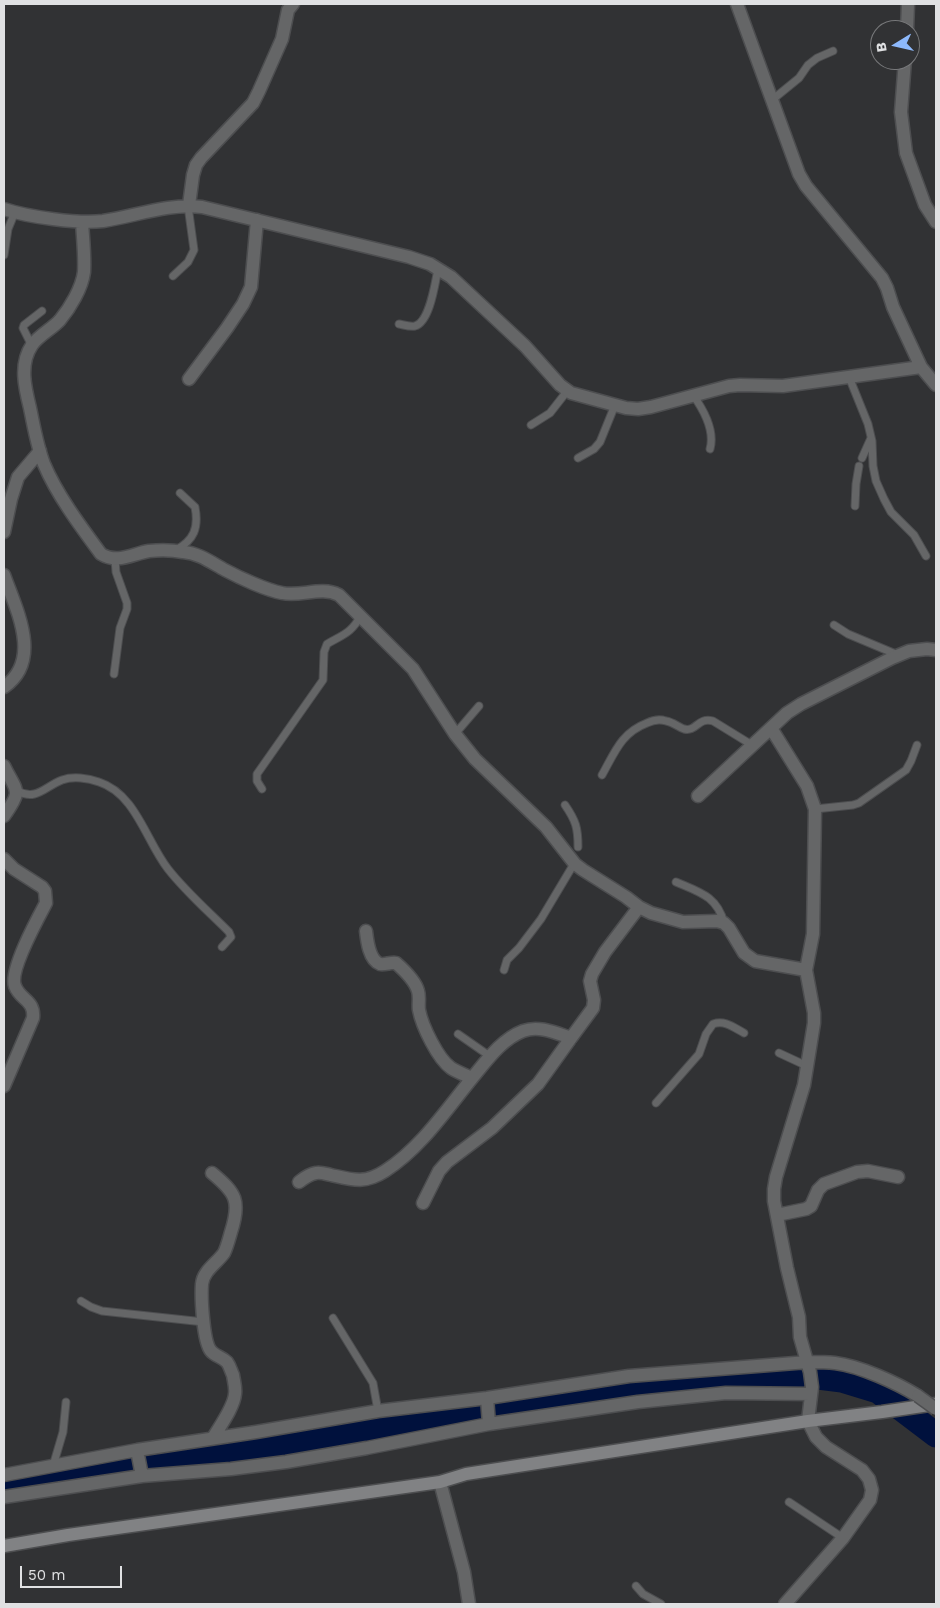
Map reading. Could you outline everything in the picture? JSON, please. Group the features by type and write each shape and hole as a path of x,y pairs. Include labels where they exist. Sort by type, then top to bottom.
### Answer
{"street":[{"path":"188,206 196,165 253,102 282,39 288,10 293,4"},
{"path":"737,4 799,174 806,186 882,278 893,307 936,385"},
{"path":"907,20 908,4"},
{"path":"903,70 901,112 906,153 925,205 936,222"},
{"path":"10,210 82,222 103,221 179,206 202,207 409,257 430,264 451,278 518,340 560,385 581,397 626,408 638,409 740,384 783,386 849,377 928,370"},
{"path":"189,379 238,312 251,288 257,220"},
{"path":"82,222 84,262 81,284 59,321 32,346 26,359 24,382 45,466 74,517 101,554 106,558 115,559 147,552 184,552 200,556 231,573 281,593 332,591 339,594 413,668 455,734 475,759 546,827 583,870 651,913 683,922 716,921 724,923 744,952 755,961 806,970"},
{"path":"4,495 40,451"},
{"path":"4,532 10,499 18,477"},
{"path":"4,575 24,639 21,669 12,681 4,687"},
{"path":"698,796 787,713 801,704 898,655 909,651 936,650"},
{"path":"771,728 807,786 815,809 813,934 806,970 806,979 814,1013 804,1085 774,1189 787,1268 799,1317 800,1337 809,1367 811,1390 808,1421 816,1437 826,1447 862,1470 871,1484 872,1490 870,1500 843,1538 785,1604"},
{"path":"4,766 17,791 12,804 4,816"},
{"path":"4,859 14,869 46,891 46,903 24,946 13,978 16,990 29,1002 33,1018 4,1086"},
{"path":"423,1203 439,1171 447,1162 492,1128 538,1084 593,1008 594,1000 590,981 592,974 605,952 639,907"},
{"path":"366,931 368,949 378,963 396,963 416,985 421,1017 441,1058 451,1068 472,1078"},
{"path":"299,1182 316,1173 361,1181 371,1179 385,1171 418,1144 472,1078 504,1043 523,1031 536,1029 552,1031 571,1038"},
{"path":"778,1215 806,1209 811,1206 818,1190 824,1184 857,1172 868,1171 898,1177"},
{"path":"212,1173 228,1186 237,1208 235,1222 223,1254 214,1263 203,1280 204,1330 208,1347 211,1352 228,1363 236,1387 235,1397 231,1406 213,1438"},
{"path":"4,1475 378,1411 487,1400 629,1376 809,1367 836,1363 853,1367 901,1386 936,1409"},
{"path":"4,1497 142,1474 231,1469 286,1462 368,1448 489,1422 638,1402 726,1393 811,1390"},
{"path":"487,1400 489,1422"},
{"path":"4,1546 440,1482 466,1474 808,1421 936,1404"},
{"path":"138,1452 142,1474"},
{"path":"440,1482 464,1572 469,1604"}],"lane":[{"path":"772,100 799,78 812,61 833,51"},
{"path":"173,276 188,262 194,250 188,206"},
{"path":"4,255 10,210"},
{"path":"399,324 413,326 422,322 428,310 438,270"},
{"path":"32,346 23,328 24,325 42,311"},
{"path":"849,377 863,409 871,437 875,474 884,499 891,512 914,535 926,556"},
{"path":"530,425 550,413 568,390"},
{"path":"693,396 703,409 705,415 711,437 710,449"},
{"path":"578,458 594,449 600,442 615,405"},
{"path":"862,458 871,437"},
{"path":"855,506 859,466"},
{"path":"173,551 188,542 193,535 196,522 195,507 180,492"},
{"path":"114,674 120,628 128,609 116,572 115,559"},
{"path":"262,789 257,781 257,774 323,680 324,652 327,644 347,634 357,624 361,615"},
{"path":"834,625 848,634 898,655"},
{"path":"455,734 479,706"},
{"path":"602,775 625,735 635,728 650,722 666,720 685,729 691,728 701,720 713,721 752,745"},
{"path":"815,809 859,803 906,770 917,745"},
{"path":"17,791 31,795 62,780 78,777 99,781 113,788 123,796 132,808 162,860 182,886 229,932 231,937 222,947"},
{"path":"565,805 576,824 578,848"},
{"path":"504,970 507,960 519,948 541,919 576,860"},
{"path":"676,882 711,899 718,905 724,923"},
{"path":"656,1103 699,1054 706,1034 713,1024 726,1023 744,1033"},
{"path":"458,1034 490,1057"},
{"path":"779,1052 807,1066"},
{"path":"81,1300 91,1307 102,1310 204,1322"},
{"path":"332,1318 373,1382 378,1411"},
{"path":"53,1466 63,1432 66,1402"},
{"path":"788,1502 843,1538"},
{"path":"636,1586 643,1594 661,1604"}],"waterway":[{"path":"4,1489 301,1444 448,1417 637,1386 810,1376 842,1380 878,1391 936,1435"}]}
